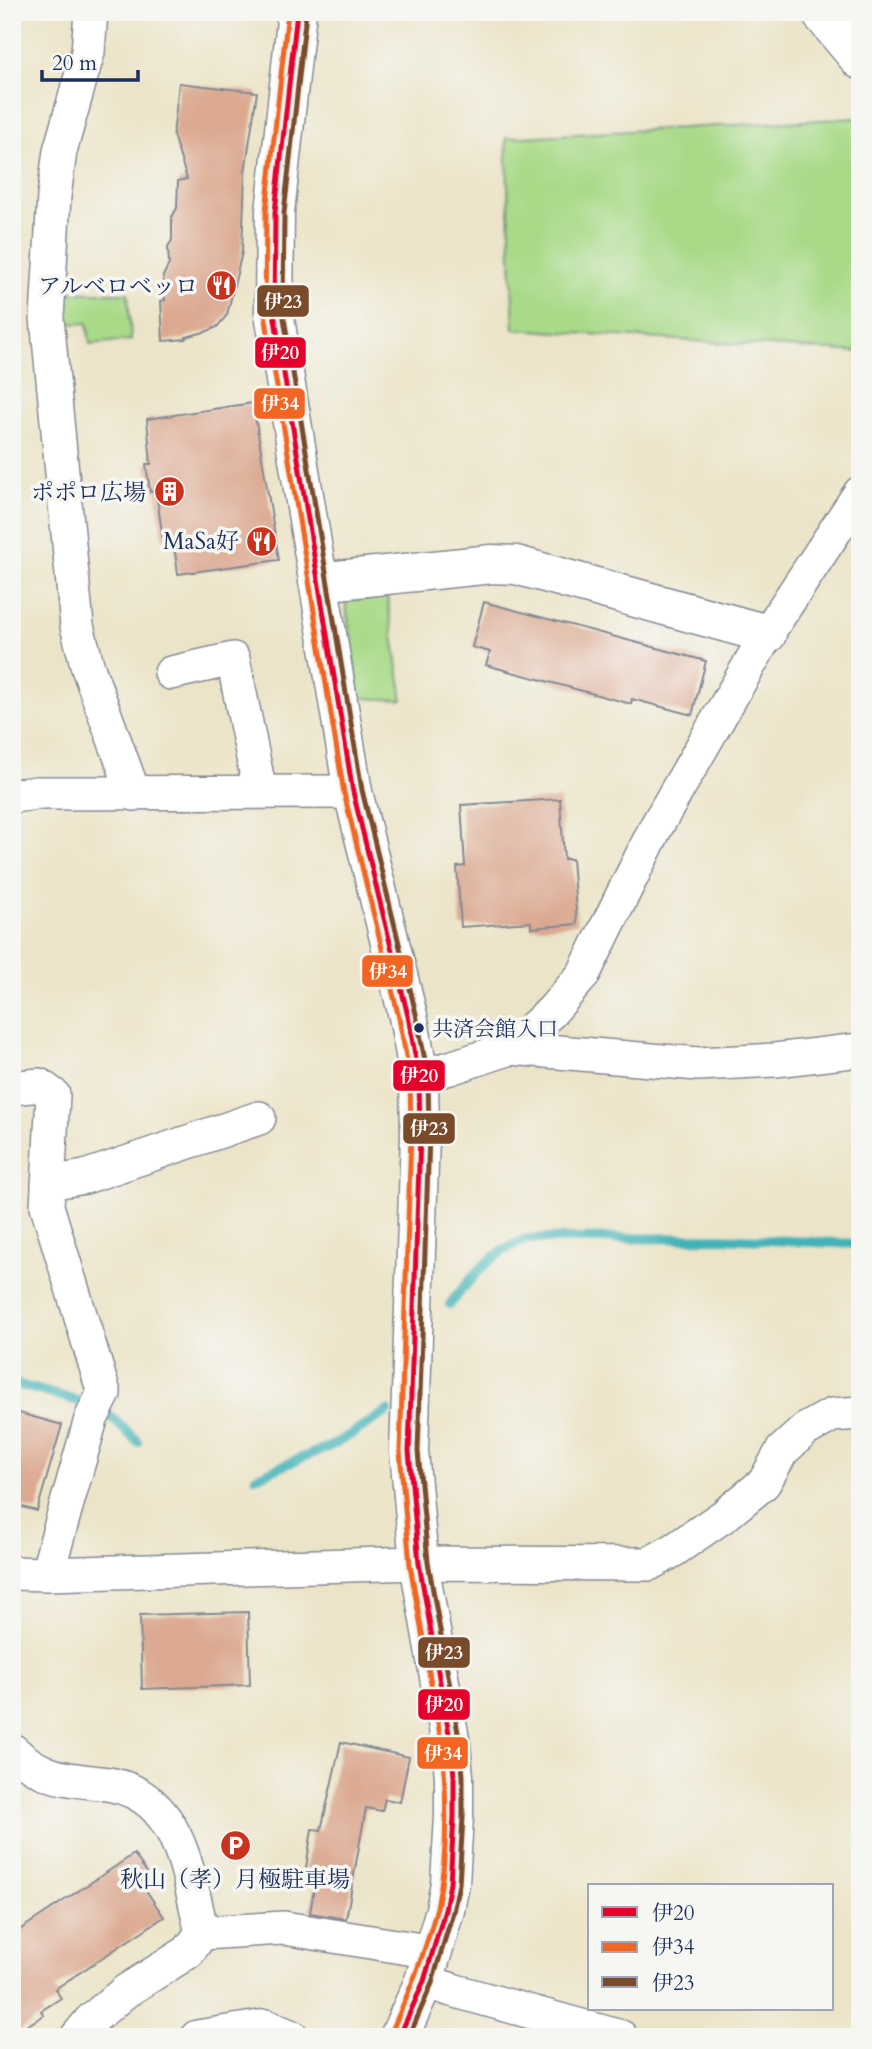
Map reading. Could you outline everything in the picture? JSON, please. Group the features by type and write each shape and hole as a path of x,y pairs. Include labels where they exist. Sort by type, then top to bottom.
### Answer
{"street":[{"path":"91,12 88,52 60,150 54,196 47,318 77,626 88,668 134,794"},
{"path":"297,12 275,212 274,313 353,792 408,1016 419,1076 420,1136 409,1451 419,1563 451,1745 454,1817 450,1883 445,1910 428,1967 399,2037"},
{"path":"820,12 860,60"},
{"path":"511,1048 551,1012 583,975 656,827 767,634 860,493"},
{"path":"318,582 492,564 516,565 767,634"},
{"path":"171,673 233,659 260,792"},
{"path":"12,796 37,793 353,792"},
{"path":"419,1076 511,1048 698,1064 775,1060 860,1050"},
{"path":"12,1088 39,1085 53,1096 47,1206 104,1393 91,1419 47,1574"},
{"path":"48,1183 85,1177 204,1124 259,1118"},
{"path":"12,1573 419,1563 649,1564 724,1515 764,1483 782,1451 804,1430 831,1415 860,1413"},
{"path":"12,1750 36,1770 64,1780 111,1784 149,1801 168,1822 182,1848 202,1933 188,1952 126,1991 91,2020 77,2037"},
{"path":"202,1933 284,1928 428,1967 452,1990 621,2037"},
{"path":"208,2028 266,2025 292,2037"}],"green space":[{"path":"856,118 860,122 860,352 514,329 506,138"},
{"path":"58,293 128,293 131,340 90,344 87,323 69,324 64,321"},
{"path":"387,597 403,700 360,698 345,601"}],"building":[{"path":"179,83 257,92 245,172 242,252 227,315 217,327 208,331 186,339 163,341 163,276 169,264 168,247 172,240 172,217 177,208 178,181 187,179 173,135"},
{"path":"253,403 279,560 178,574 173,538 163,540 156,491 150,492 146,464 151,464 147,419"},
{"path":"484,602 706,661 692,715 632,699 631,704 486,665 490,652 472,647"},
{"path":"560,799 564,859 572,859 577,924 531,928 531,922 461,927 457,867 465,866 461,805"},
{"path":"12,1411 62,1425 37,1511 12,1504"},
{"path":"248,1612 250,1685 142,1689 140,1615"},
{"path":"341,1742 409,1757 400,1802 385,1799 382,1811 366,1808 346,1919 310,1913 316,1876 305,1874 312,1829 321,1830"},
{"path":"134,1854 150,1877 141,1883 164,1917 55,1989 61,1998 41,2011 44,2015 12,2035 12,1935"}],"waterway":[{"path":"450,1304 475,1274 493,1258 527,1239 720,1238 860,1244"},
{"path":"12,1383 78,1401"},
{"path":"256,1477 335,1444 388,1411"},
{"path":"111,1417 138,1442"}],"transit line":[{"name":"伊34","path":"288,12 266,211 265,314 344,793 399,1018 410,1077 411,1136 400,1452 410,1565 442,1746 446,1827 437,1907 417,1971 391,2033"},
{"name":"伊20","path":"297,12 275,212 274,313 353,792 408,1016 419,1076 420,1136 409,1451 419,1563 451,1745 454,1817 450,1883 445,1910 424,1981 399,2037"},
{"name":"伊23","path":"306,13 284,213 283,312 362,790 416,1014 428,1076 429,1136 418,1451 428,1562 460,1744 463,1817 459,1884 453,1912 432,1983 409,2037"}],"place":[{"name":"アルベロベッロ","path":"221,286"},
{"name":"ポポロ広場","path":"169,492"},
{"name":"MaSa好","path":"262,541"},
{"name":"共済会館入口","path":"419,1028"},
{"name":"秋山（孝）月極駐車場","path":"235,1845"}]}
